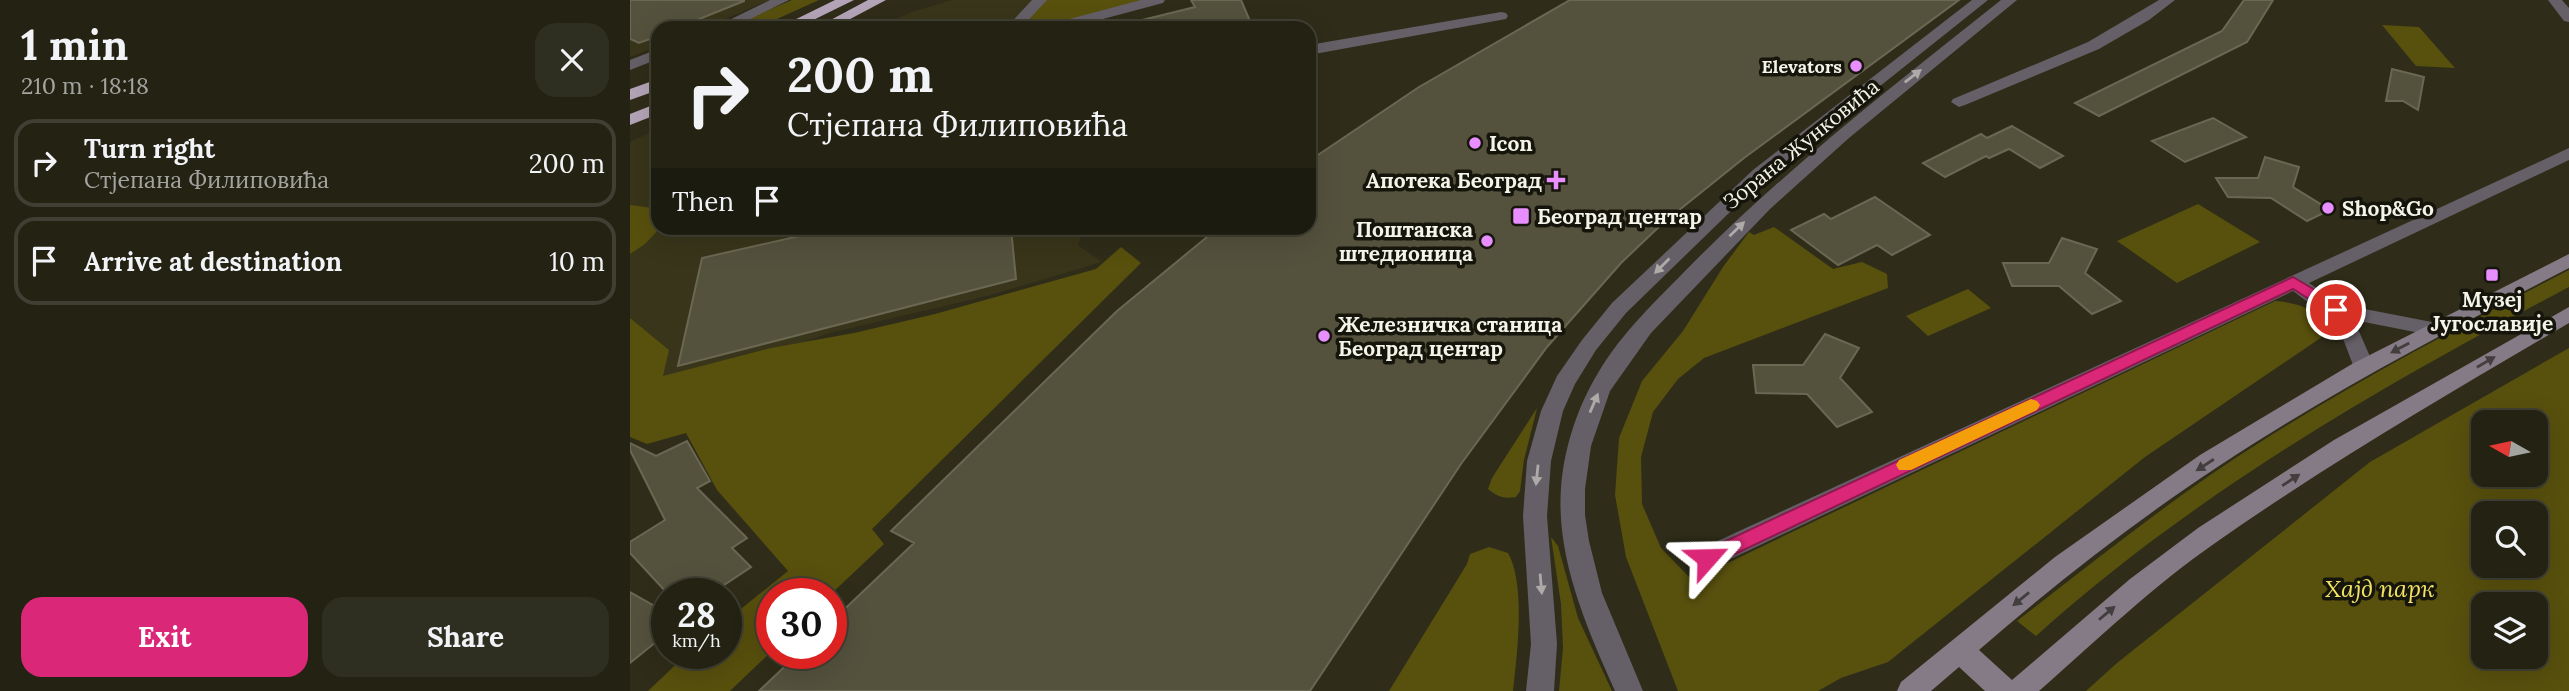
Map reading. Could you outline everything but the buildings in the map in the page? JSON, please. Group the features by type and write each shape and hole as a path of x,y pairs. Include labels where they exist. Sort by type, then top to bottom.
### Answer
{"highway":[{"path":"800,21 847,0"},
{"path":"835,21 879,0"},
{"path":"630,95 651,87"},
{"path":"630,112 651,103"},
{"path":"630,120 651,110"}],"main road":[{"path":"1911,691 2089,545 2161,493 2293,408 2435,329 2569,260"},
{"path":"2019,691 2139,587 2207,535 2342,446 2569,314"},
{"path":"1959,649 2004,691"}],"street":[{"path":"736,21 782,0"},
{"path":"1020,21 1040,0"},
{"path":"1078,21 1158,0"},
{"name":"Зорана Жунковића","path":"1540,691 1544,645 1535,516 1539,461 1552,411 1577,363 1619,308 1759,174 1981,0"},
{"name":"Зорана Жунковића","path":"1629,691 1596,611 1580,555 1573,510 1577,462 1592,406 1616,361 1663,307 1765,202 1849,128 2010,0"},
{"path":"1959,102 2024,78 2095,46 2130,28 2168,0"},
{"path":"2555,0 2569,18"},
{"path":"1316,49 1501,16"},
{"path":"630,65 651,57"},
{"path":"1707,558 2293,282 2419,226 2569,153"},
{"path":"2293,282 2336,310 2435,329"},
{"path":"2336,310 2355,338 2364,368"}],"shaded area":[{"path":"630,0 769,0 720,21 651,21 651,49 630,57"},
{"path":"952,0 1040,0 1020,21 892,21"},
{"path":"651,132 651,235 1082,235 1078,245 1102,262 987,296 829,333 666,392 630,418 630,142"}],"green space":[{"path":"792,0 819,0 772,21 742,21"},
{"path":"1045,0 1162,0 1080,21 1026,21"},
{"path":"2382,25 2419,27 2455,68 2416,66"},
{"path":"2198,204 2260,242 2177,283 2117,241"},
{"path":"630,205 651,208 651,235 653,235 630,254"},
{"path":"1774,227 1833,269 1862,262 1887,274 1888,288 1704,358 1678,379 1653,412 1641,457 1642,504 1661,548 1692,580 2275,301 2309,309 2322,320 2325,335 2145,457 1888,662 1841,678 1818,691 1678,691 1626,557 1615,495 1619,438 1642,381 1683,331 1723,267 1749,232 1754,235"},
{"path":"1121,247 1141,263 872,529 884,544 847,579 779,578 788,571 717,490 686,433 647,444 630,437 630,318 669,350 663,376 771,348 854,333 935,314 1096,269"},
{"path":"2569,270 2569,287 2359,403 2225,489 2097,584 2036,636 2017,621 2168,505 2262,441 2375,373"},
{"path":"1968,289 1991,308 1928,336 1906,316"},
{"name":"Хајд парк","path":"2569,348 2569,691 2086,691 2117,663 2370,462"},
{"path":"1537,408 1524,460 1520,491 1516,497 1498,496 1488,489 1492,478"},
{"path":"1551,537 1558,546 1578,618 1612,691 1559,691 1563,648 1561,604"},
{"path":"1489,547 1508,553 1517,583 1519,620 1513,691 1389,691 1467,564 1470,554"},
{"path":"756,597 756,666 730,691 648,691 671,669 742,669 742,608"}],"slow traffic":[{"path":"1905,465 2031,405"}],"place":[{"name":"Elevators","path":"1856,66"},
{"name":"Icon","path":"1475,143"},
{"name":"Апотека Београд","path":"1556,180"},
{"name":"Shop&Go","path":"2328,208"},
{"name":"Београд центар","path":"1521,216"},
{"name":"Поштанска штедионица","path":"1487,241"},
{"name":"Музеј Југославије","path":"2492,275"},
{"name":"Железничка станица Београд центар","path":"1324,336"}],"route":[{"path":"1707,558 2293,282 2336,310"}]}
